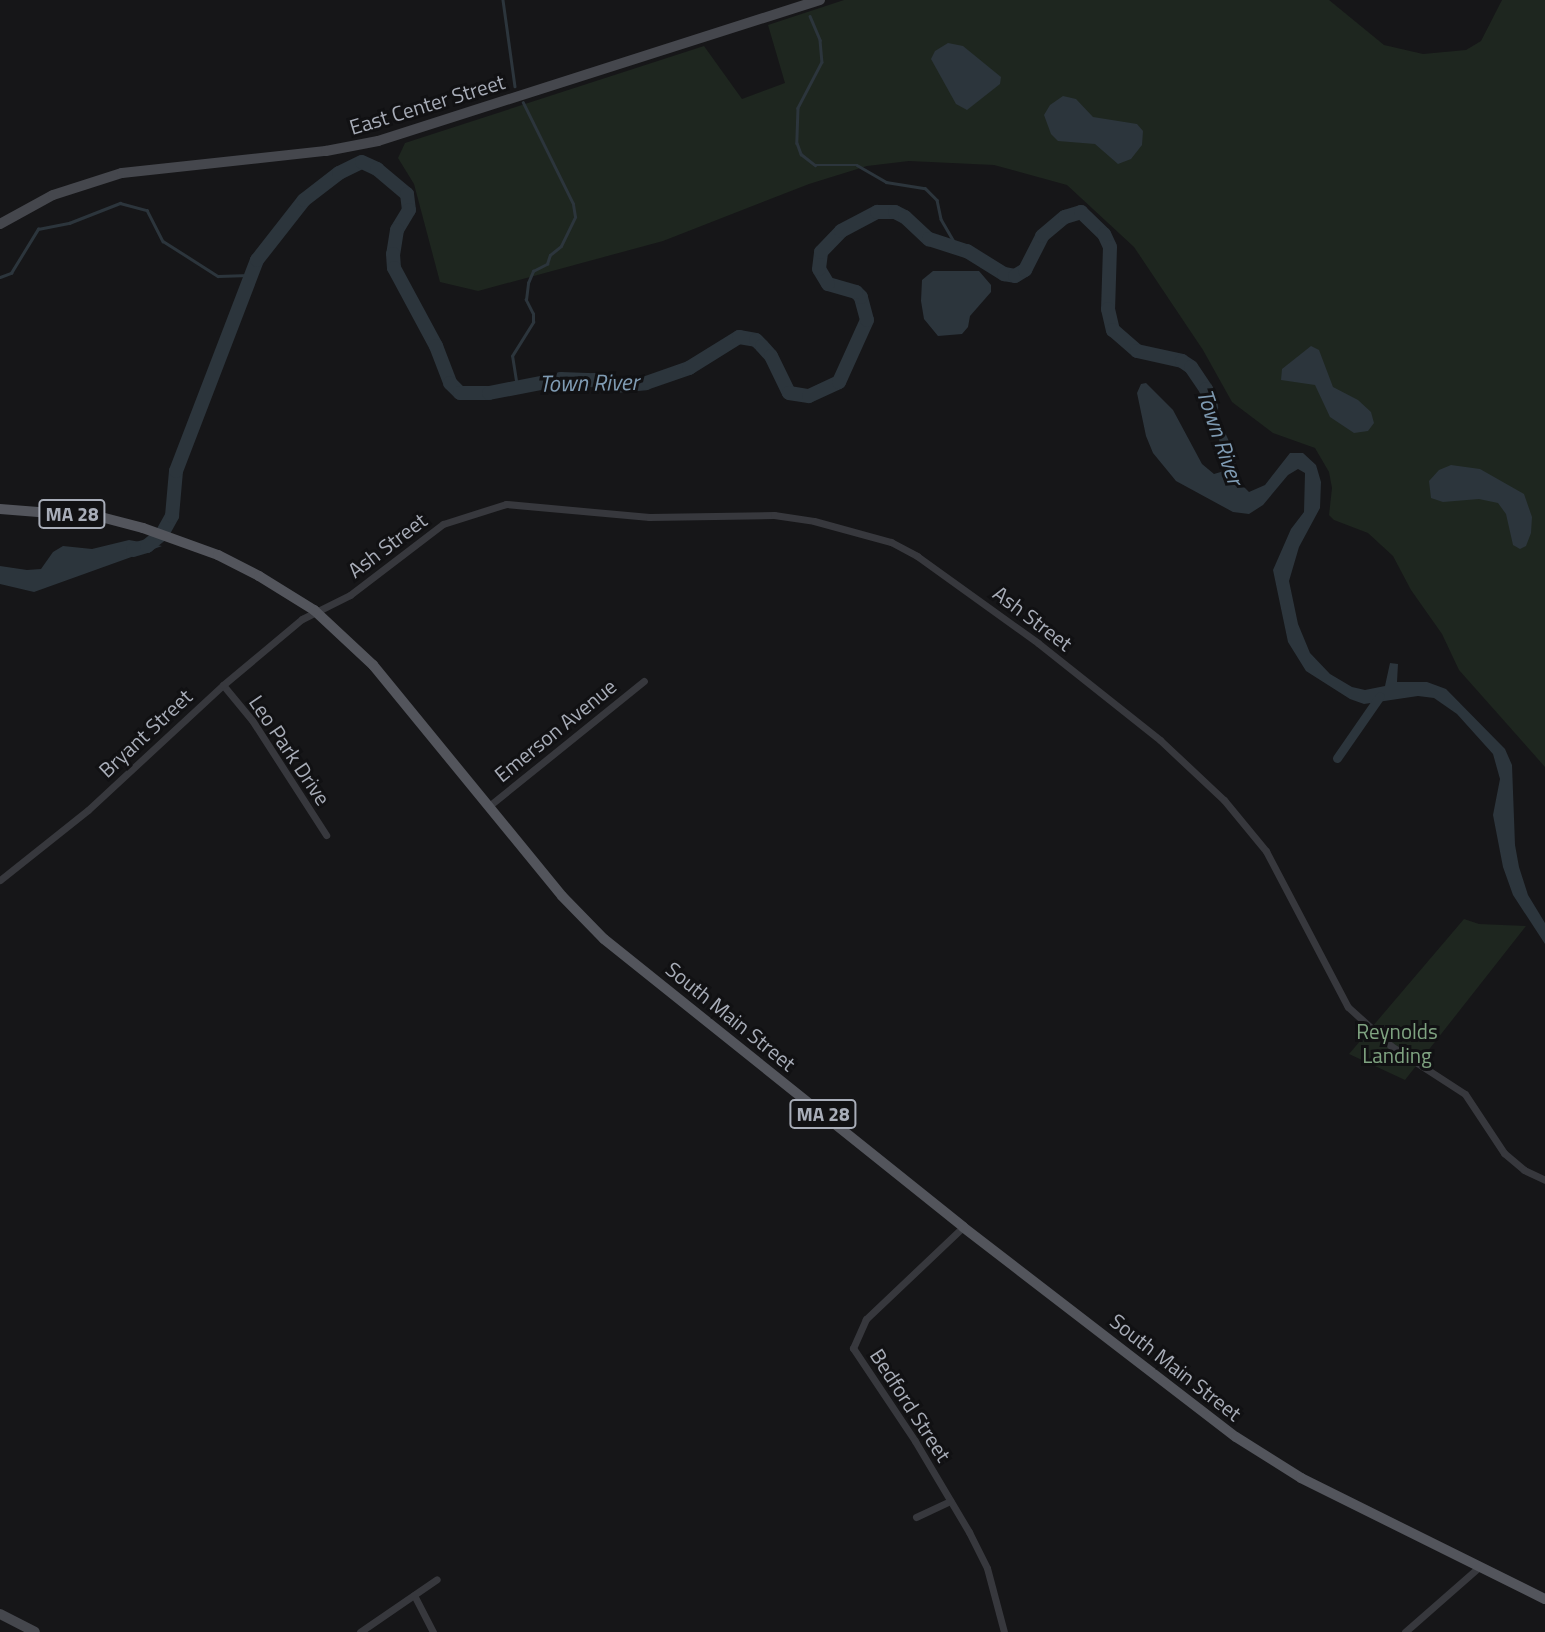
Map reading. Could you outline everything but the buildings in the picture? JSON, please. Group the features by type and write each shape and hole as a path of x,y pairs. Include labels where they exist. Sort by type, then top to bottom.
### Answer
{"main road":[{"name":"East Center Street","path":"0,224 54,195 122,173 335,150 378,141 820,0"},
{"name":"South Main Street","path":"0,509 101,517 143,528 177,539 259,576 314,610 373,665 562,896 604,939 963,1227 1236,1437 1301,1478 1545,1599"},
{"path":"0,1614 35,1632"}],"street":[{"name":"Ash Street","path":"314,610 350,595 443,524 506,504 649,517 774,515 814,521 891,542 947,575 1038,643 1160,740 1224,800 1266,851 1348,1007 1391,1046 1465,1094 1504,1153 1524,1170 1545,1180"},
{"name":"Bryant Street","path":"0,880 88,810 222,685 314,610"},
{"name":"Emerson Avenue","path":"488,806 644,681"},
{"name":"Leo Park Drive","path":"222,685 252,720 326,835"},
{"name":"Bedford Street","path":"963,1227 866,1319 853,1348 915,1441 987,1568 1004,1632"},
{"path":"916,1517 951,1501"},
{"path":"1405,1632 1479,1567"},
{"path":"360,1632 437,1579"},
{"path":"414,1595 433,1632"}],"green space":[{"path":"844,0 1329,0 1384,45 1423,54 1466,50 1481,41 1502,0 1545,0 1545,767 1459,670 1442,634 1411,590 1393,556 1368,533 1334,520 1329,515 1332,488 1329,472 1315,448 1273,433 1232,402 1203,350 1134,247 1067,185 994,165 909,161 867,166 809,184 663,241 478,291 440,282 414,184 398,158 405,143 704,46 742,99 785,83 768,25"},
{"name":"Reynolds Landing","path":"1464,919 1479,924 1526,926 1405,1080 1349,1054"}],"water":[{"path":"948,43 963,46 1001,77 1000,84 967,110 956,104 931,59 935,51"},
{"path":"1063,96 1076,99 1093,117 1137,124 1143,131 1142,145 1131,159 1118,164 1095,144 1058,141 1051,134 1044,115 1050,105"},
{"path":"933,271 979,271 991,285 991,292 970,316 968,327 962,334 938,336 924,319 922,280"},
{"path":"1311,346 1319,350 1333,387 1358,400 1371,412 1374,423 1368,431 1354,433 1330,417 1315,385 1281,380 1282,369"},
{"path":"1146,383 1173,410 1202,464 1214,474 1224,471 1225,463 1206,389 1231,446 1240,483 1249,492 1265,485 1290,453 1303,453 1316,465 1321,482 1320,508 1299,547 1289,581 1298,624 1310,653 1330,674 1352,687 1365,690 1385,686 1390,663 1398,664 1397,682 1427,682 1446,689 1505,749 1512,765 1515,845 1519,867 1528,895 1545,923 1545,944 1513,895 1503,867 1493,815 1500,779 1493,754 1457,714 1434,698 1418,696 1364,704 1350,699 1306,671 1288,642 1273,570 1291,529 1304,512 1305,473 1298,469 1288,475 1263,505 1249,514 1233,512 1176,481 1153,453 1146,436 1137,393 1141,384"},
{"path":"1451,465 1480,469 1524,494 1532,517 1531,533 1526,546 1520,549 1513,545 1506,514 1498,503 1479,499 1443,502 1431,498 1429,481 1439,470"},
{"path":"129,540 162,546 34,592 0,584 0,566 41,569 53,552 63,546 92,549"}],"waterway":[{"path":"503,0 515,86"},
{"path":"810,16 820,40 822,62 798,108 797,143 801,154 815,165 857,165 886,182 925,188 937,200 941,219 958,248"},
{"path":"517,387 512,356 533,322 533,314 526,300 528,283 533,271 547,264 550,255 561,246 575,217 573,204 523,103"},
{"name":"Town River","path":"133,550 147,546 162,534 172,516 176,471 257,260 304,200 339,173 362,162 377,169 407,194 409,210 397,230 394,268 436,346 450,383 460,393 489,393 561,379 594,380 614,386 646,383 689,368 739,337 756,340 771,356 789,393 809,396 839,382 867,320 861,297 856,292 828,284 819,269 821,252 841,231 877,212 895,212 905,217 929,239 967,251 1004,274 1015,276 1025,270 1042,236 1065,217 1081,212 1104,234 1110,247 1108,309 1113,330 1137,351 1182,361 1191,367 1206,389 1211,407"},
{"path":"0,277 11,273 38,229 69,223 120,203 147,210 163,241 218,276 249,275"},
{"path":"1337,758 1380,696"}]}
